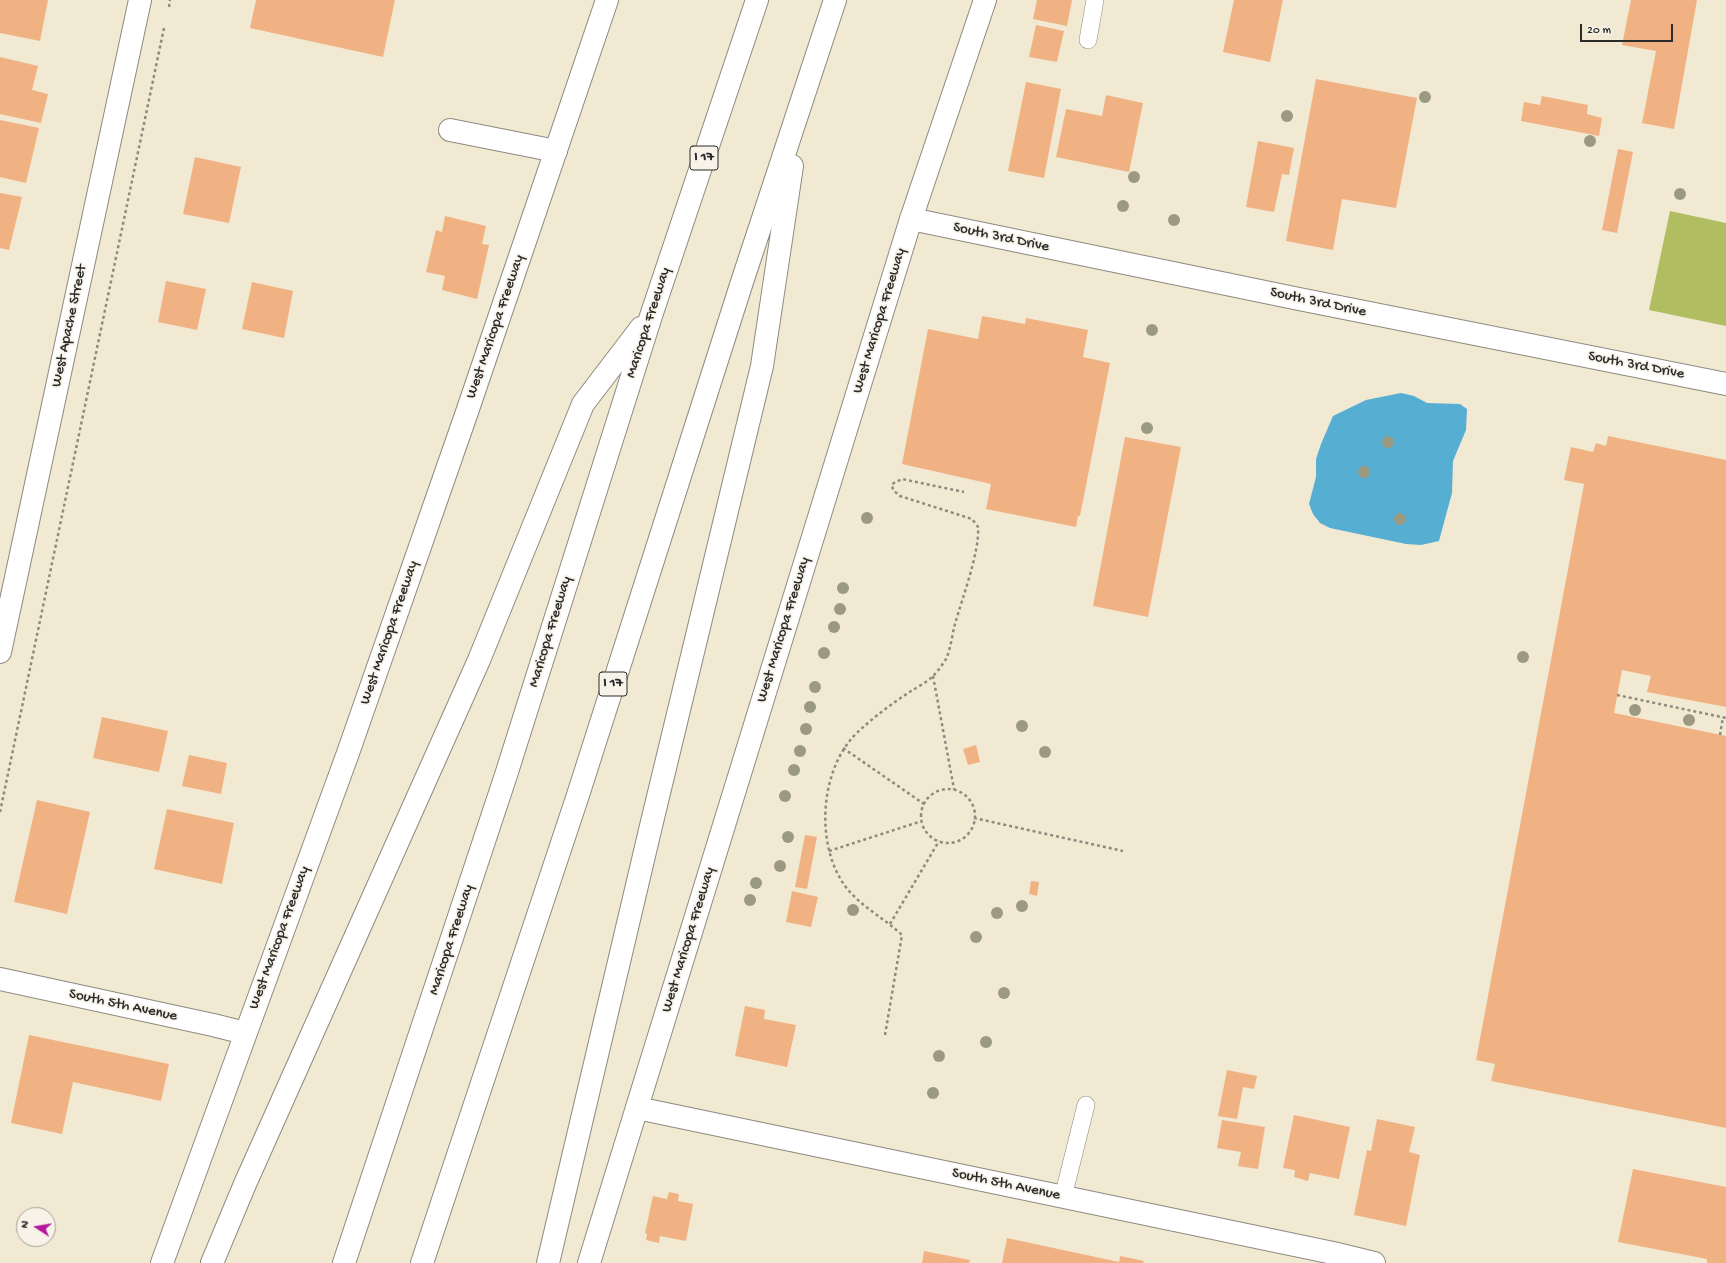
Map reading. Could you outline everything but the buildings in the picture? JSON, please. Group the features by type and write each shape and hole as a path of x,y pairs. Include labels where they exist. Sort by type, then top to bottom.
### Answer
{"main road":[{"name":"West Apache Street","path":"0,652 140,0"},
{"name":"West Maricopa Freeway","path":"162,1263 350,746 470,405 607,0"},
{"name":"Maricopa Freeway","path":"344,1263 506,775 651,316 757,0"},
{"name":"I 17","path":"422,1263 578,795 835,0"},
{"name":"West Maricopa Freeway","path":"589,1263 911,220 985,0"},
{"path":"548,1263 651,826 762,366 801,104"},
{"path":"450,130 556,151"},
{"name":"South 3rd Drive","path":"911,220 1346,309 1726,384"},
{"path":"212,1263 245,1184 479,660 583,404 651,316"},
{"name":"South 5th Avenue","path":"0,979 213,1025 245,1034"},
{"name":"South 5th Avenue","path":"637,1108 1348,1256 1374,1263"}],"lane":[{"path":"1088,40 1095,0"},
{"path":"1064,1197 1086,1105"}],"path":[{"path":"168,8 170,0"},
{"path":"0,812 165,23"},
{"path":"885,1035 902,935 890,924 874,914 846,887 837,874 829,851 826,836 826,809 831,779 843,748 859,730 895,702 933,676 946,659 976,549 978,527 972,519 900,496 893,490 892,484 902,479 964,492"},
{"path":"933,676 954,790"},
{"path":"1617,695 1724,718 1720,735"},
{"path":"843,748 924,804"},
{"path":"944,789 961,792 968,798 973,806 974,818 970,832 963,838 954,842 945,843 930,836 922,821 924,804 936,792 944,789"},
{"path":"974,818 1123,851"},
{"path":"829,851 922,821"},
{"path":"890,924 939,841"}],"green space":[{"path":"1670,211 1726,223 1726,326 1649,310"}],"water":[{"path":"1401,393 1414,396 1427,403 1460,404 1467,409 1466,430 1453,461 1452,493 1439,541 1421,545 1406,544 1330,528 1320,523 1313,514 1309,504 1316,477 1316,459 1333,416 1366,400"}]}
